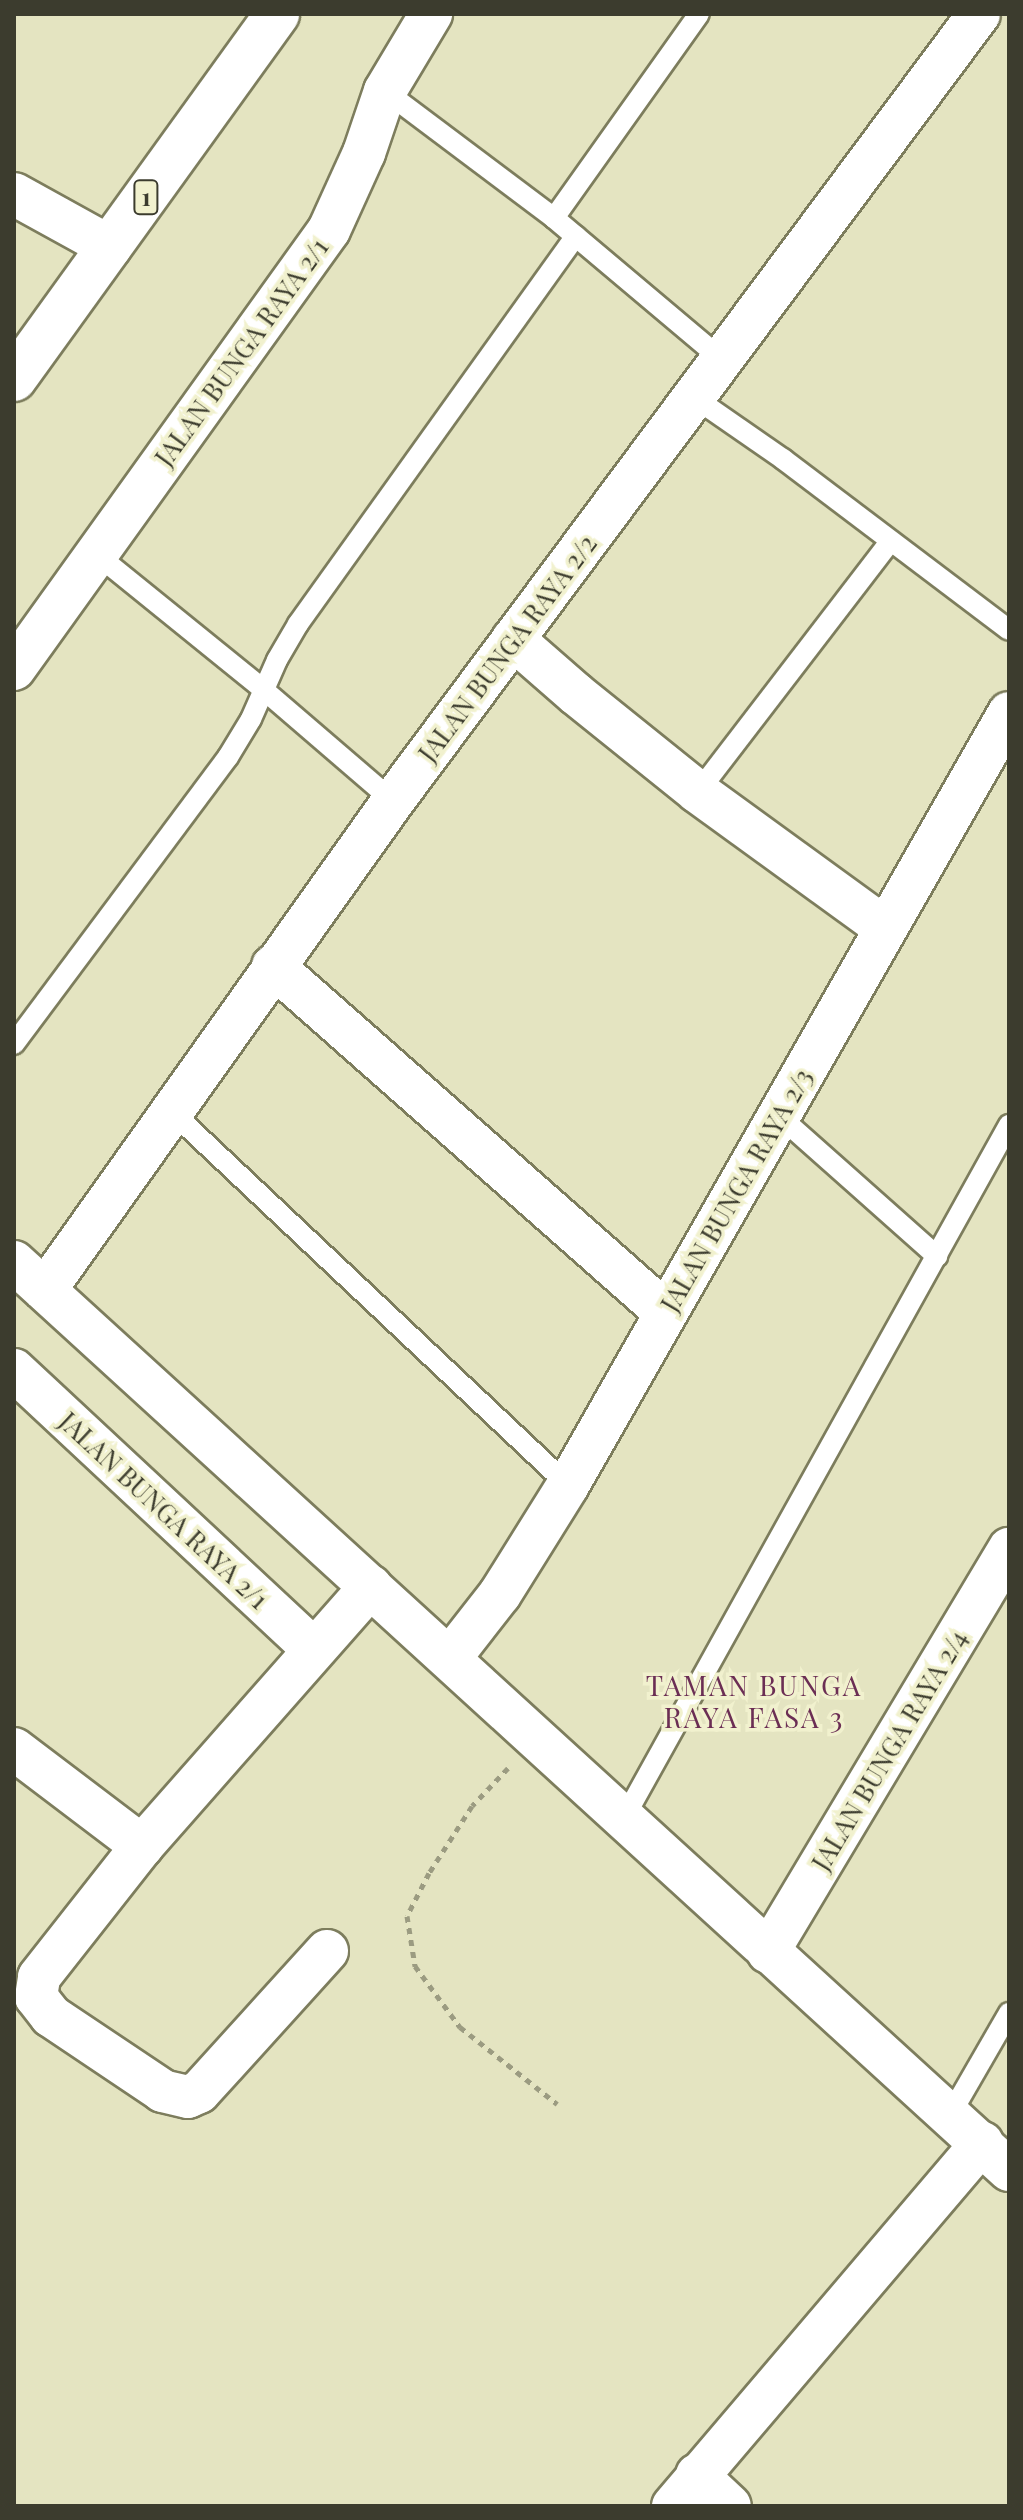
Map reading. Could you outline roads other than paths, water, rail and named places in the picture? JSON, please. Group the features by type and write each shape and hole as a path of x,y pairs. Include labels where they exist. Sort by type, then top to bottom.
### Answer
{"main road":[{"name":"1","path":"14,379 277,14"}],"street":[{"name":"JALAN BUNGA RAYA 2/1","path":"14,669 329,230 364,153 385,91 431,14"},
{"name":"JALAN BUNGA RAYA 2/2","path":"45,1290 393,801 692,396 724,361 979,14"},
{"path":"14,194 110,247"},
{"path":"513,639 698,792 885,928"},
{"name":"JALAN BUNGA RAYA 2/3","path":"450,1658 500,1594 568,1485 1009,713"},
{"path":"273,966 666,1313"},
{"path":"14,1262 995,2156 685,2490 730,2506"},
{"name":"JALAN BUNGA RAYA 2/1","path":"14,1370 314,1650"},
{"name":"JALAN BUNGA RAYA 2/4","path":"768,1952 1004,1569"},
{"path":"327,1951 199,2092 188,2097 163,2091 51,2016 36,1997 39,1977 142,1846 371,1586"},
{"path":"14,1749 142,1846"}],"lane":[{"path":"554,218 699,14"},
{"path":"385,91 554,218 724,361"},
{"path":"14,1044 228,757 298,624 576,236"},
{"path":"692,396 783,459 1009,630"},
{"path":"698,792 890,542"},
{"path":"95,553 264,690 393,801"},
{"path":"171,1111 568,1485"},
{"path":"778,1115 937,1256"},
{"path":"624,1818 1009,1125"},
{"path":"950,2115 1009,2013"}],"district":[{"name":"TAMAN BUNGA RAYA FASA 3","path":"754,1701"}]}
